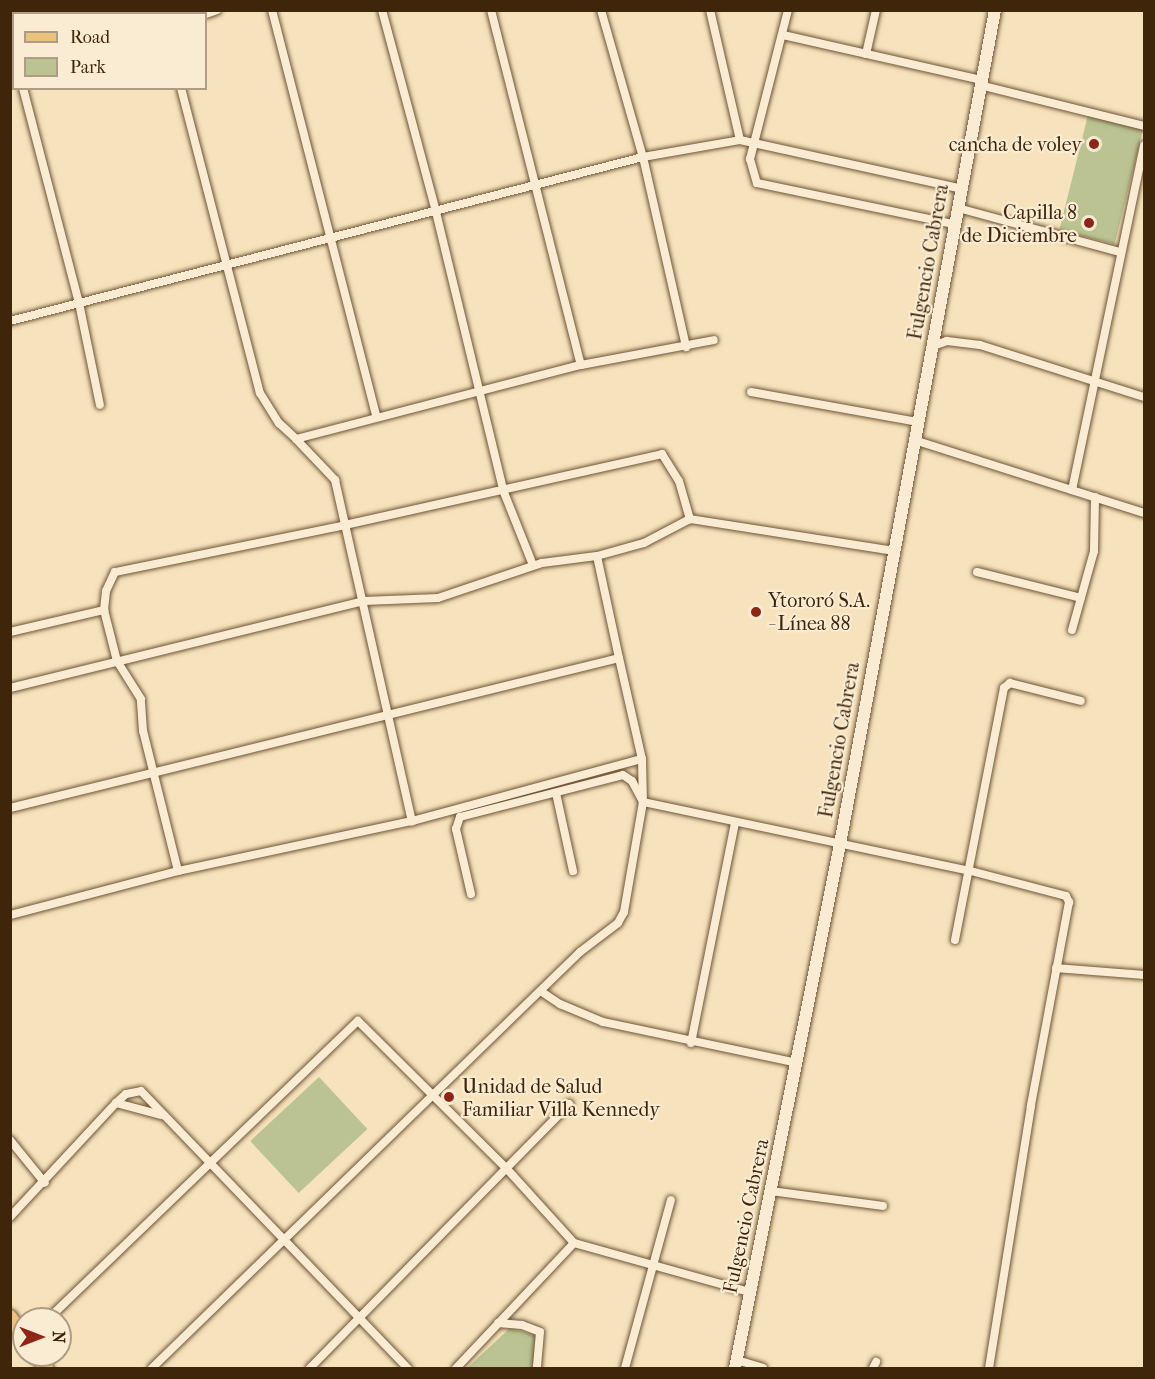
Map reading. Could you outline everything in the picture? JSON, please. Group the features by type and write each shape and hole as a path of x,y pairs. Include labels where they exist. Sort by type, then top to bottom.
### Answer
{"main road":[{"name":"Fulgencio Cabrera","path":"736,1364 840,844 916,422 933,346 995,10"}],"street":[{"path":"272,10 376,416"},
{"path":"382,10 436,212 503,490 533,565"},
{"path":"491,10 580,365"},
{"path":"601,10 643,157 686,347"},
{"path":"710,10 740,140"},
{"path":"788,10 750,159 752,176 762,186 954,224"},
{"path":"866,54 876,10"},
{"path":"783,35 866,54 1144,126"},
{"path":"24,90 79,303 100,405"},
{"path":"182,90 260,393 279,423 334,480 390,714 412,821"},
{"path":"10,321 643,157 740,140 962,189"},
{"path":"1072,490 1120,252 1144,151"},
{"path":"958,208 1120,252"},
{"path":"296,439 376,416 580,365 714,340"},
{"path":"933,346 961,341 1144,397"},
{"path":"751,392 916,422"},
{"path":"914,440 1144,513"},
{"path":"178,871 143,730 141,699 117,661 104,610 106,591 115,572 345,525 662,454 679,481 690,519"},
{"path":"1072,630 1094,551 1095,497"},
{"path":"10,688 364,601 438,598 533,565 597,556 644,543 690,519 894,551"},
{"path":"152,1368 621,917 643,802 642,759 597,556"},
{"path":"977,572 1081,598"},
{"path":"10,632 104,610"},
{"path":"10,808 619,658"},
{"path":"955,940 967,870 1006,685 1081,701"},
{"path":"10,915 178,871 412,821 642,759"},
{"path":"471,894 457,837 458,819 623,775 632,781 643,802"},
{"path":"556,793 573,871"},
{"path":"643,802 967,870 1068,899 989,1368"},
{"path":"691,1043 735,822"},
{"path":"1056,968 1144,975"},
{"path":"542,992 560,1004 603,1022 691,1043 797,1063"},
{"path":"61,1307 211,1165 354,1021 362,1022 433,1098 507,1169 574,1243 750,1292"},
{"path":"10,1216 45,1183 116,1103 126,1094 141,1091 148,1095 161,1114 408,1368"},
{"path":"116,1103 161,1114"},
{"path":"310,1368 569,1104"},
{"path":"10,1140 45,1183"},
{"path":"771,1191 884,1206"},
{"path":"625,1368 671,1200"},
{"path":"456,1368 574,1243"},
{"path":"498,1323 522,1325 540,1332 537,1368"},
{"path":"736,1364 763,1368"}],"green space":[{"path":"1088,115 1143,129 1115,244 1059,230"},
{"path":"319,1077 367,1129 299,1193 250,1141"},
{"path":"510,1328 537,1336 533,1368 467,1368"}],"place":[{"name":"cancha de voley","path":"1094,144"},
{"name":"Capilla 8 de Diciembre","path":"1089,223"},
{"name":"Ytororó S.A. - Línea 88","path":"756,612"},
{"name":"Unidad de Salud Familiar Villa Kennedy","path":"449,1097"}]}
